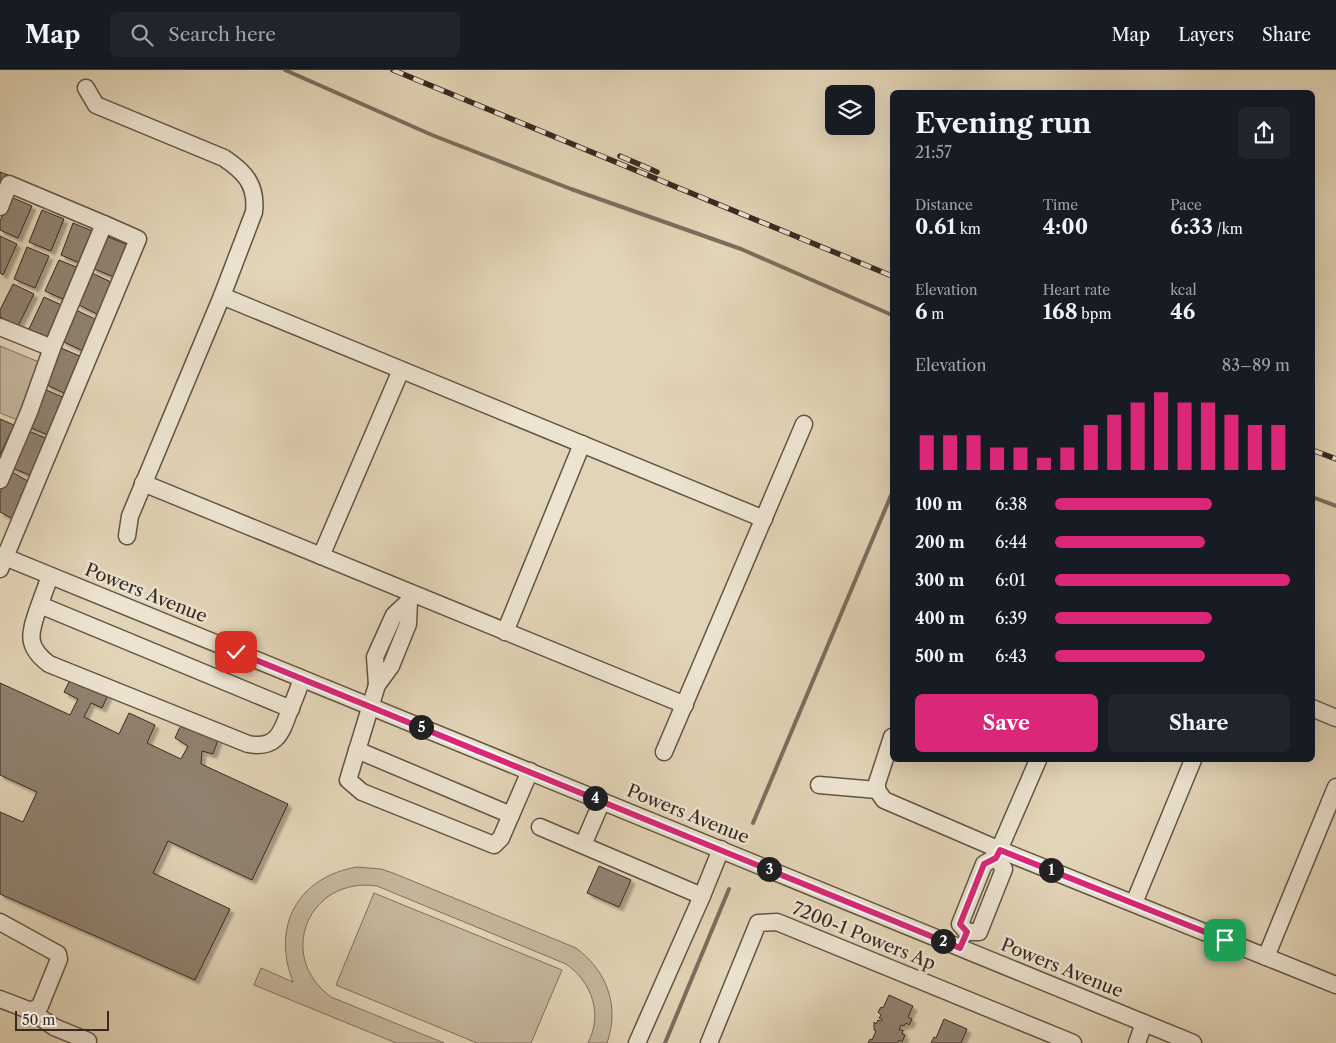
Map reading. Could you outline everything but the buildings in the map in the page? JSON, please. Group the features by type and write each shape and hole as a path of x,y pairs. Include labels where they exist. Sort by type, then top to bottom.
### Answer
{"street":[{"path":"86,88 96,105 224,158 237,167 248,180 256,197 254,212 222,296 130,516 127,536"},
{"path":"0,207 9,184 138,239 2,560"},
{"path":"0,480 29,412 52,348 104,224"},
{"path":"222,296 764,519"},
{"path":"0,327 52,348"},
{"path":"321,556 401,370"},
{"path":"664,752 804,424"},
{"path":"505,632 582,444"},
{"path":"143,483 321,556 410,597 505,632 685,705"},
{"name":"Powers Avenue","path":"2,560 50,576 1193,1043"},
{"path":"50,576 30,633 39,656 48,664 248,744 259,746 269,744 283,731 302,679"},
{"path":"410,597 408,624 391,666 377,685 348,780 362,792 494,845 501,838 530,772"},
{"path":"40,605 291,709"},
{"path":"1315,709 1336,718"},
{"path":"890,743 876,783 877,790 884,800 998,854 1134,903 1336,986"},
{"path":"357,750 511,815"},
{"path":"960,948 967,932 980,932 1004,869 998,854 1037,762"},
{"path":"1134,903 1192,762"},
{"path":"819,785 877,790"},
{"path":"1266,957 1336,787"},
{"path":"583,845 602,801"},
{"path":"540,826 702,896"},
{"path":"636,1043 721,849"},
{"path":"0,922 58,954 59,959 40,1006 31,1011"},
{"name":"7200-1 Powers Ap","path":"709,1043 758,923 777,922 1073,1043"},
{"path":"0,999 31,1011 54,1027 88,1041"},
{"path":"1137,1043 1144,1023"}],"shaded area":[{"path":"0,346 44,364 20,421 0,413"},
{"path":"357,867 381,869 393,873 576,948 596,967 608,990 612,1016 607,1043 588,1043 595,1021 592,999 583,980 566,964 377,886 353,886 333,893 318,906 307,922 303,941 305,961 314,980 331,997 444,1043 396,1043 254,985 261,968 293,982 287,961 285,942 288,924 295,907 305,893 319,881 336,873"},
{"path":"374,893 562,970 531,1043 477,1043 336,985"}],"waterway":[{"path":"285,70 432,135 571,189 741,249 890,314"},
{"path":"753,823 890,498"},
{"path":"1315,498 1336,506"},
{"path":"665,1043 729,889"}],"railway":[{"path":"393,70 890,275"},
{"path":"620,156 657,172"},
{"path":"1315,451 1336,459"}],"route":[{"path":"236,652 960,948 967,932 960,924 984,864 996,858 1000,850 1225,940"}]}
